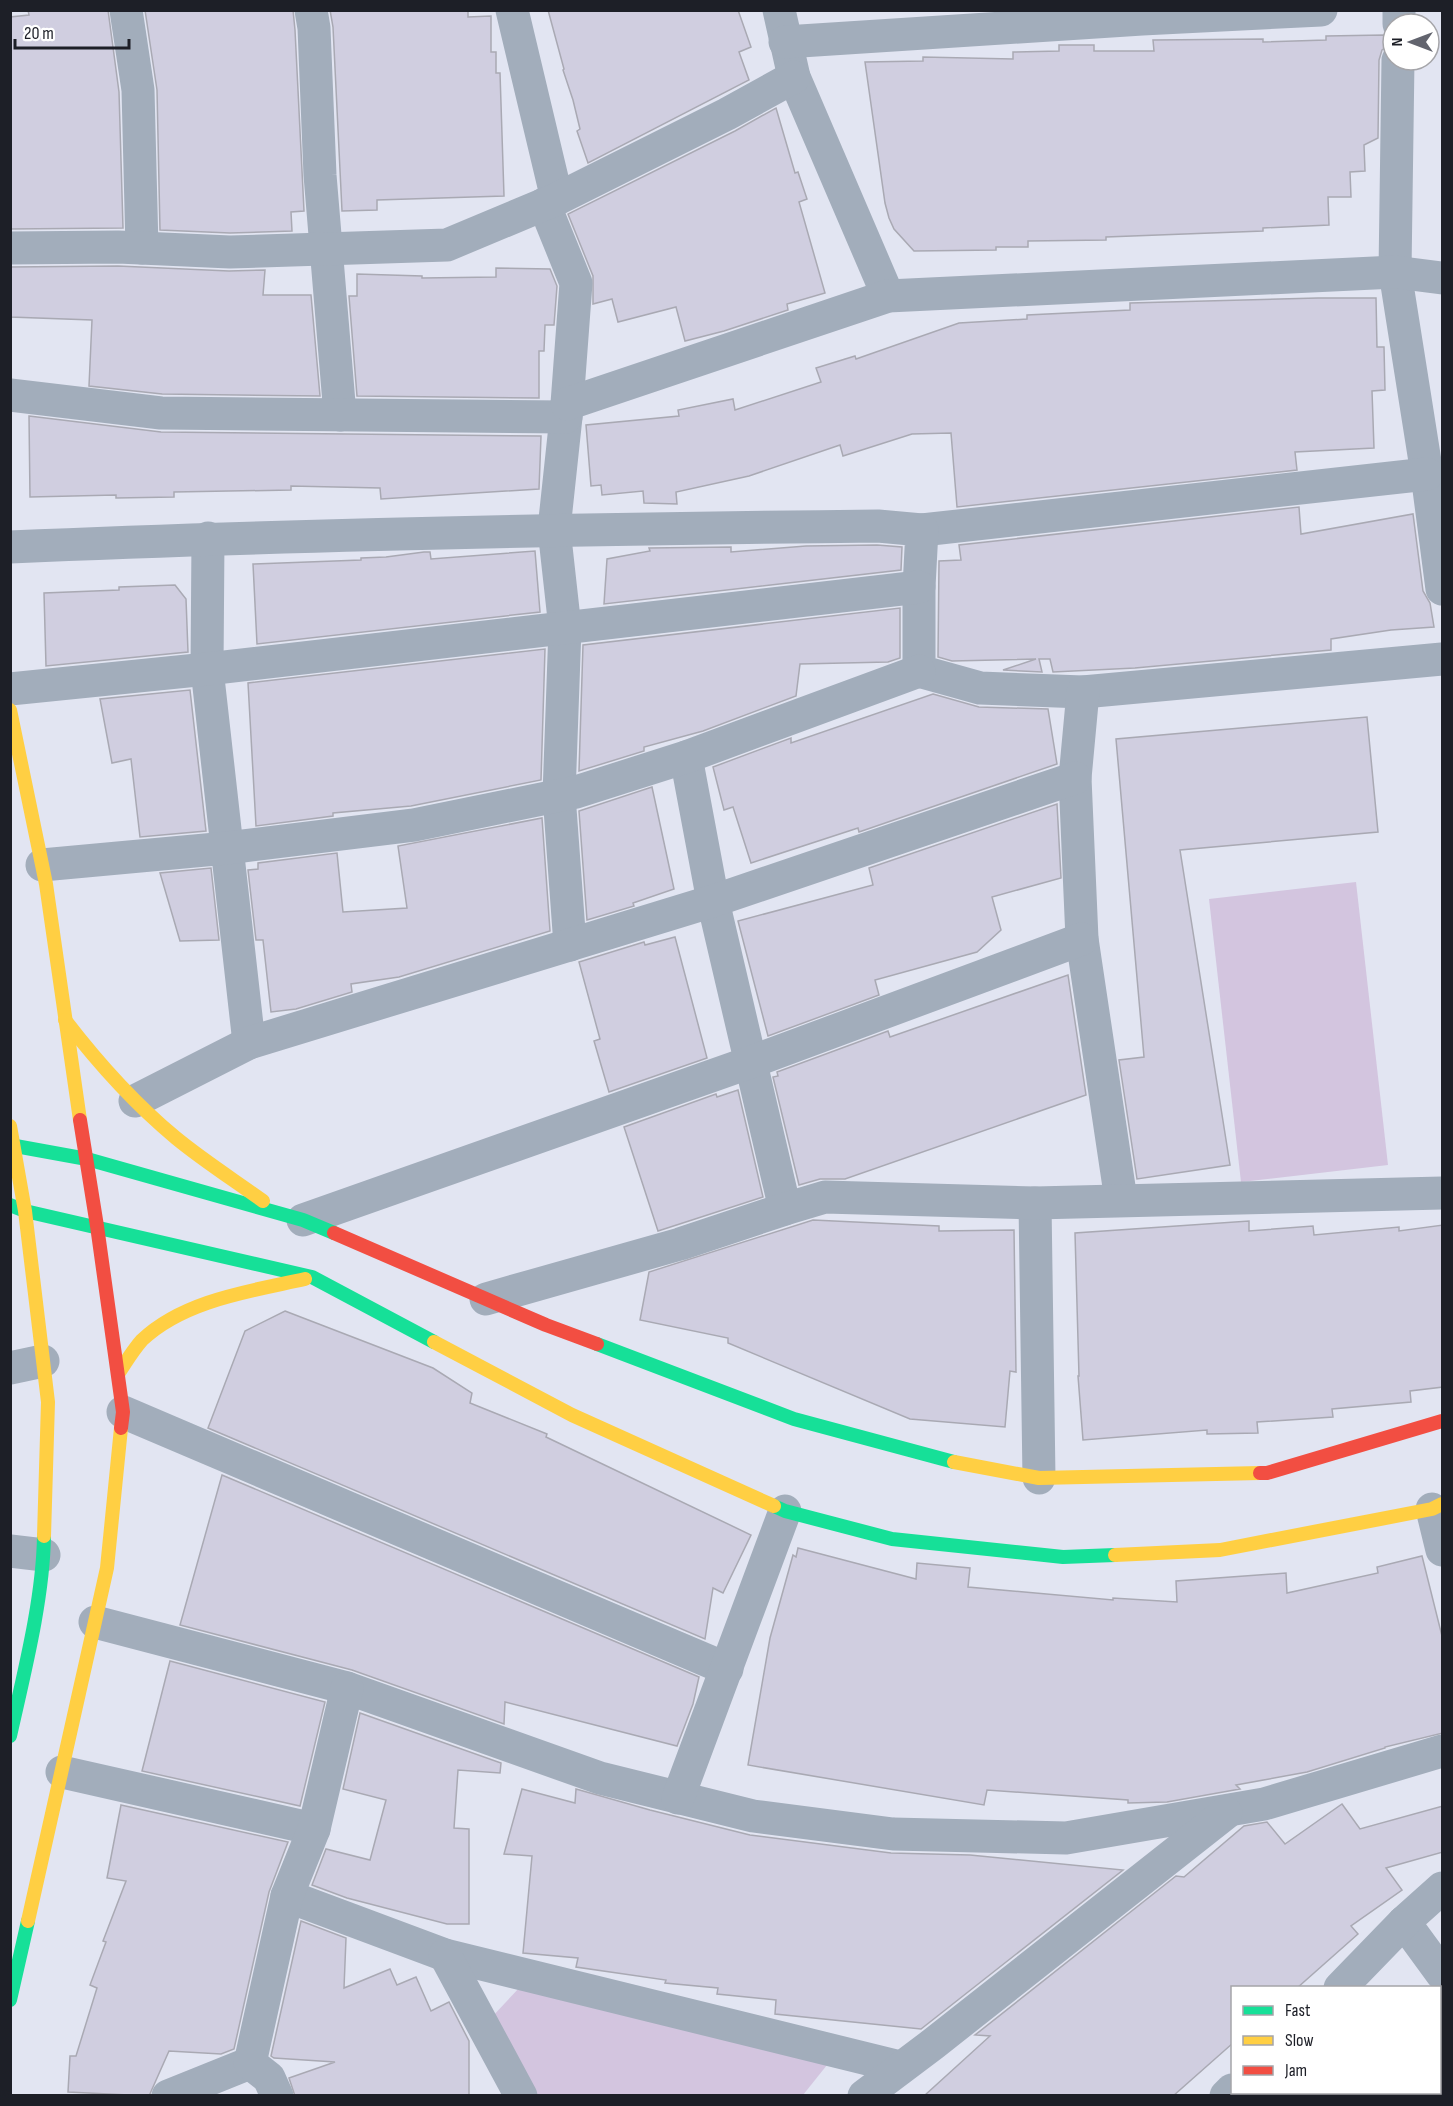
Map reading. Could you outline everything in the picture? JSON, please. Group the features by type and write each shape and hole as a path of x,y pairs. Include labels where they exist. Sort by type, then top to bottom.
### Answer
{"street":[{"path":"126,10 138,90 142,248"},
{"path":"311,10 314,28 325,248 340,415"},
{"path":"512,10 551,201 576,284 567,410 554,529 565,628 559,795 570,945"},
{"path":"888,296 794,78 782,26 1321,10"},
{"path":"1398,72 1395,272 1443,589"},
{"path":"10,248 142,248 230,252 447,245 551,201 727,114 794,78"},
{"path":"10,395 161,412 340,415 567,410 888,296 1395,272 1443,278"},
{"path":"10,547 208,538 554,529 878,526 922,530 1427,474"},
{"path":"919,671 922,530"},
{"path":"208,538 207,669 249,1043"},
{"path":"10,689 207,669 919,587"},
{"path":"42,866 227,848 414,825 576,792 686,757 919,671 980,688 1083,692 1443,659"},
{"path":"1083,692 1075,778 1082,939 1121,1200"},
{"path":"10,710 42,866 123,1412 107,1568 10,2000"},
{"path":"686,757 713,901 785,1209"},
{"path":"135,1101 249,1043 713,901 1075,778"},
{"path":"291,1216 751,1062 1082,939"},
{"path":"64,1018 90,1052 135,1101 177,1139 291,1216"},
{"path":"10,1126 25,1211 48,1402 44,1555 12,1725"},
{"path":"12,1145 87,1159 291,1216 546,1325 794,1419 939,1459 1039,1478 1267,1473 1443,1421"},
{"path":"486,1299 680,1244 825,1197 1035,1203 1443,1193"},
{"path":"1035,1203 1039,1478"},
{"path":"10,1205 25,1211 312,1277 572,1414 785,1511 892,1539 1063,1557 1220,1550 1437,1507 1443,1550"},
{"path":"117,1374 145,1338 191,1310 234,1296 312,1277"},
{"path":"27,1331 43,1361"},
{"path":"10,1368 43,1361"},
{"path":"123,1412 727,1669"},
{"path":"678,1798 785,1511"},
{"path":"10,1551 44,1555"},
{"path":"95,1622 347,1688 600,1778 753,1816 893,1834 1066,1838 1264,1804 1443,1751"},
{"path":"250,2063 287,1896 315,1829 347,1688"},
{"path":"62,1772 315,1829"},
{"path":"864,2096 1230,1810"},
{"path":"1342,1986 1404,1922 1443,1888"},
{"path":"287,1896 445,1955 900,2067"},
{"path":"1404,1922 1443,1974"},
{"path":"445,1955 521,2096"},
{"path":"168,2096 250,2063"},
{"path":"250,2063 269,2078 277,2096"}],"shaded area":[{"path":"1356,882 1388,1165 1241,1182 1209,899"},
{"path":"520,1987 827,2065 803,2095 531,2095 491,2018"}],"building":[{"path":"28,10 108,10 119,92 123,228 10,229 10,17 29,15"},
{"path":"145,10 293,10 304,211 291,212 292,231 230,233 160,230 157,90"},
{"path":"330,10 468,10 468,17 491,16 491,52 496,52 496,73 500,73 504,196 377,200 377,210 342,211 333,27"},
{"path":"548,10 738,10 751,47 739,52 749,80 588,163 577,131 580,129"},
{"path":"1381,35 1378,138 1364,145 1365,171 1350,172 1351,197 1328,197 1329,225 1263,228 1263,231 1106,237 1106,240 1028,241 1028,247 996,247 996,250 914,251 894,229 889,218 865,62 923,61 923,57 1013,59 1013,52 1059,51 1059,45 1094,45 1094,51 1154,51 1153,40 1263,39 1263,42 1326,40 1326,36"},
{"path":"776,108 795,173 798,172 807,199 799,202 825,293 787,304 788,310 685,341 676,307 618,322 612,299 593,304 593,276 568,214 735,131"},
{"path":"118,266 229,271 265,270 263,295 311,295 320,396 162,394 89,386 92,320 10,317 10,267"},
{"path":"496,268 550,269 557,286 554,325 545,325 544,351 539,351 539,398 357,396 349,296 357,296 357,274 422,276 422,278 496,277"},
{"path":"1376,298 1377,347 1384,347 1385,390 1372,391 1374,448 1295,452 1297,470 957,507 951,433 912,434 843,456 840,445 749,476 676,492 677,504 644,503 643,491 602,495 601,485 591,486 586,425 679,416 678,410 733,399 735,410 821,382 816,368 855,356 856,359 959,323 1027,319 1027,315 1130,310 1130,303"},
{"path":"29,416 161,432 541,436 539,489 381,499 380,488 291,486 291,490 174,492 174,497 116,498 116,495 30,497"},
{"path":"1299,507 1301,534 1413,514 1423,591 1430,603 1434,627 1391,630 1331,639 1331,650 1135,668 1053,672 1050,659 1039,659 1042,672 1003,670 1036,659 952,661 938,657 939,561 961,560 959,545"},
{"path":"806,546 902,547 901,570 604,604 607,559 650,551 649,548 731,547 731,552"},
{"path":"535,551 540,612 257,644 253,564 361,560 361,558 424,552 430,552 431,559"},
{"path":"175,585 186,599 188,652 46,666 44,593"},
{"path":"900,608 900,658 888,662 800,664 796,696 703,731 644,747 644,751 579,771 583,645"},
{"path":"545,649 541,780 411,806 333,813 333,816 256,826 248,683"},
{"path":"190,690 206,831 140,837 131,759 112,763 100,699"},
{"path":"933,694 979,707 1048,709 1057,764 859,832 858,828 751,863 733,807 724,810 713,767 791,738 791,743"},
{"path":"1367,717 1378,832 1180,850 1230,1165 1137,1179 1119,1060 1144,1057 1116,739"},
{"path":"652,787 674,889 633,903 634,906 587,920 579,811"},
{"path":"1057,804 1061,878 992,897 1001,930 977,952 875,980 879,995 768,1036 738,921 873,885 869,868"},
{"path":"542,818 550,931 399,977 351,984 352,992 296,1009 271,1012 263,940 256,940 248,870 258,869 258,863 337,853 343,912 407,908 398,846"},
{"path":"211,868 219,940 180,941 160,873"},
{"path":"675,937 707,1058 609,1092 594,1041 600,1039 579,962 644,942 645,945"},
{"path":"1068,975 1086,1095 845,1179 820,1179 799,1185 773,1077 778,1076 777,1072 888,1031 890,1037"},
{"path":"738,1090 763,1197 658,1231 624,1127 716,1094 717,1097"},
{"path":"813,1220 939,1226 939,1231 1014,1230 1016,1372 1010,1371 1005,1427 910,1419 728,1343 728,1338 640,1320 649,1272"},
{"path":"1249,1221 1249,1231 1313,1226 1314,1235 1399,1227 1399,1231 1443,1225 1443,1387 1410,1391 1411,1402 1332,1409 1333,1417 1257,1422 1258,1433 1207,1434 1207,1430 1083,1440 1078,1376 1075,1233"},
{"path":"285,1311 433,1368 472,1393 470,1403 547,1434 546,1437 751,1535 723,1593 713,1588 705,1639 208,1428 245,1331"},
{"path":"222,1475 699,1677 693,1704 677,1746 505,1702 504,1724 352,1670 180,1625"},
{"path":"798,1548 916,1579 917,1563 970,1568 968,1587 1113,1600 1113,1598 1177,1602 1176,1581 1286,1573 1287,1593 1378,1573 1377,1567 1422,1556 1443,1640 1443,1733 1385,1747 1307,1772 1236,1785 1240,1789 1167,1802 1128,1803 1128,1800 987,1790 984,1805 748,1765 770,1638 793,1555 796,1557"},
{"path":"170,1661 325,1702 300,1806 142,1771"},
{"path":"360,1713 501,1763 500,1773 458,1770 454,1828 469,1829 469,1924 447,1924 347,1898 312,1885 326,1849 370,1860 386,1800 343,1789"},
{"path":"522,1789 575,1803 576,1789 750,1835 891,1853 970,1855 1123,1870 921,2029 775,2014 776,2000 717,1994 718,1988 665,1983 666,1980 576,1967 578,1958 523,1953 532,1856 504,1854"},
{"path":"1342,1804 1360,1829 1443,1806 1443,1852 1386,1868 1402,1890 1351,1926 1358,1934 1299,1986 1231,1986 1231,2045 1173,2096 924,2096 990,2036 975,2035 1176,1876 1184,1877 1244,1826 1267,1822 1285,1844"},
{"path":"121,1805 288,1842 269,1892 234,2049 221,2054 169,2051 149,2096 68,2092 70,2056 76,2056 97,1988 90,1985 106,1942 103,1941 126,1881 107,1878"},
{"path":"301,1921 346,1938 344,1988 390,1969 397,1985 416,1977 431,2011 449,2002 469,2041 469,2096 295,2096 289,2078 335,2062 271,2056"}],"traffic: fast":[{"path":"10,1145 87,1159 303,1220 334,1233"},
{"path":"10,1205 25,1211 312,1277 434,1342"},
{"path":"597,1344 794,1419 954,1462"},
{"path":"774,1506 785,1511 892,1539 1063,1557 1115,1555"},
{"path":"10,1736 36,1611 44,1536"},
{"path":"10,2000 28,1921"}],"traffic: slow":[{"path":"10,710 46,884 80,1120"},
{"path":"65,1020 90,1052 161,1125 197,1155 263,1201"},
{"path":"10,1126 25,1211 48,1402 44,1536"},
{"path":"118,1374 142,1340 159,1326 178,1315 219,1299 305,1279"},
{"path":"434,1342 572,1415 774,1506"},
{"path":"28,1921 107,1568 121,1428"},
{"path":"954,1462 1039,1478 1260,1473"},
{"path":"1115,1555 1220,1550 1432,1509 1442,1504"}],"traffic: jam":[{"path":"80,1120 123,1412 121,1428"},
{"path":"334,1233 546,1325 597,1344"},
{"path":"1260,1473 1267,1473 1442,1421"}]}
